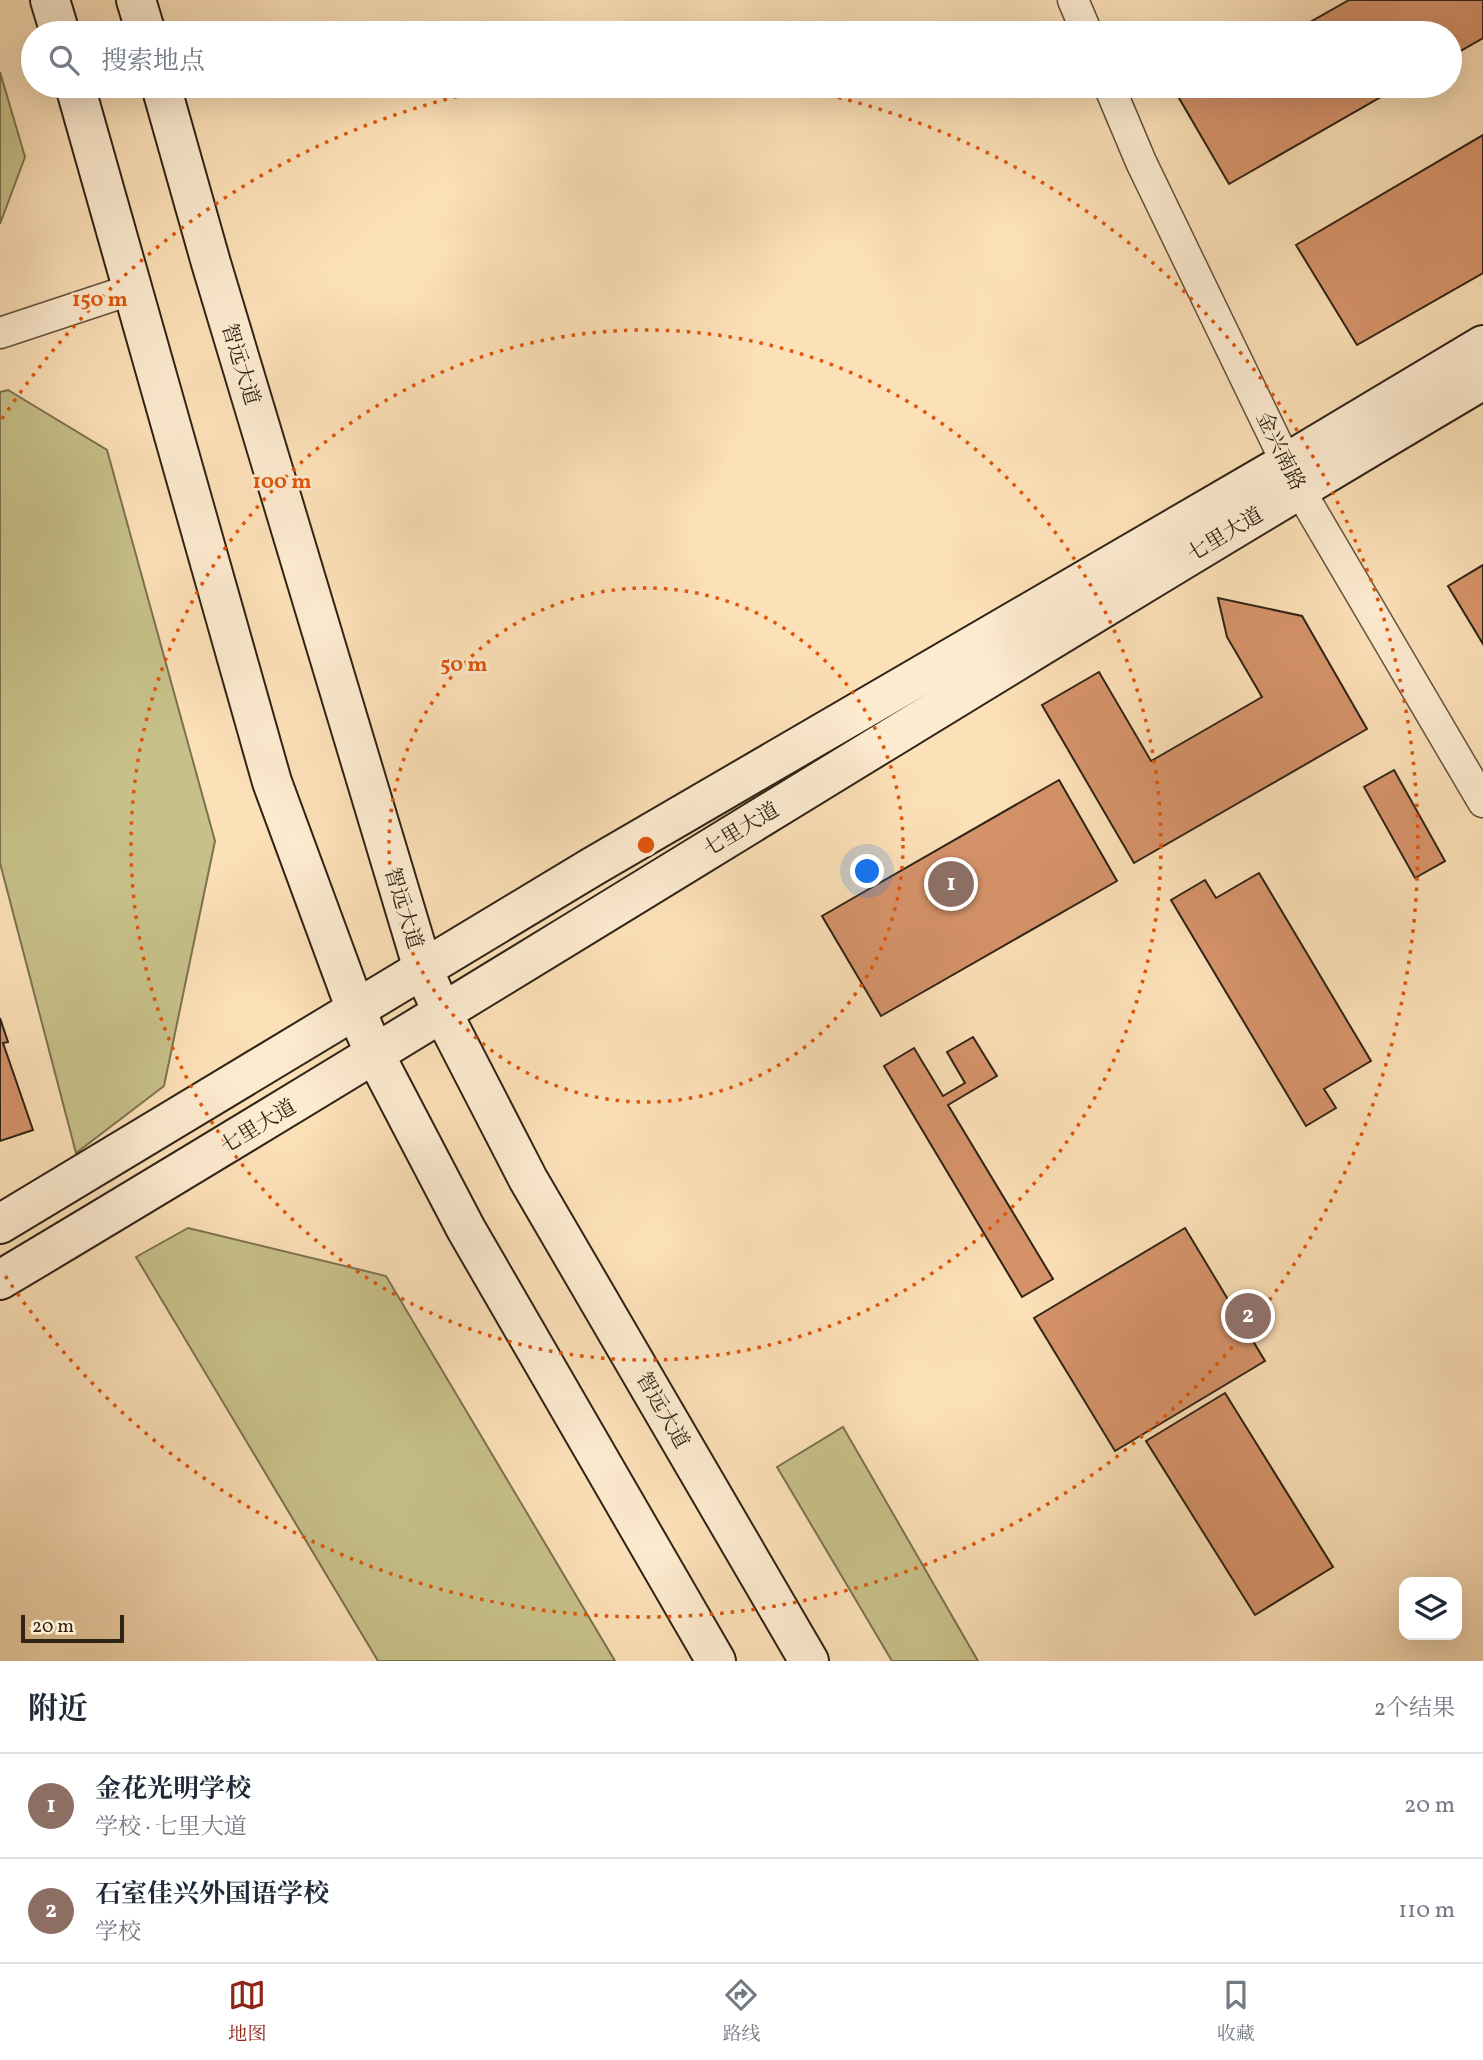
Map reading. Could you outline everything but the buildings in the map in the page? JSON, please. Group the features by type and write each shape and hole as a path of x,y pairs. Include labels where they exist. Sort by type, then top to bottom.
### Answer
{"main road":[{"path":"50,0 56,21"},
{"path":"136,0 142,21"},
{"path":"78,98 272,782 356,1010 375,1055 466,1229 716,1661"},
{"name":"智远大道","path":"164,98 211,263 422,969 528,1179 809,1661"},
{"name":"七里大道","path":"0,1280 375,1055 1292,476 1483,345"},
{"name":"七里大道","path":"0,1224 604,860 1292,476 1483,380"}],"street":[{"path":"1073,0 1082,21"},
{"name":"金兴南路","path":"1114,98 1141,162 1292,476 1483,802"},
{"path":"0,332 133,289"}],"shaded area":[{"path":"0,72 25,157 0,224"},
{"path":"8,390 107,450 215,841 164,1086 76,1153 0,863 0,392"},
{"path":"188,1228 386,1276 615,1661 378,1661 136,1257"},
{"path":"843,1427 978,1661 892,1661 777,1467"}],"place":[{"name":"金花光明学校","path":"951,884"},
{"name":"石室佳兴外国语学校","path":"1248,1316"}]}
